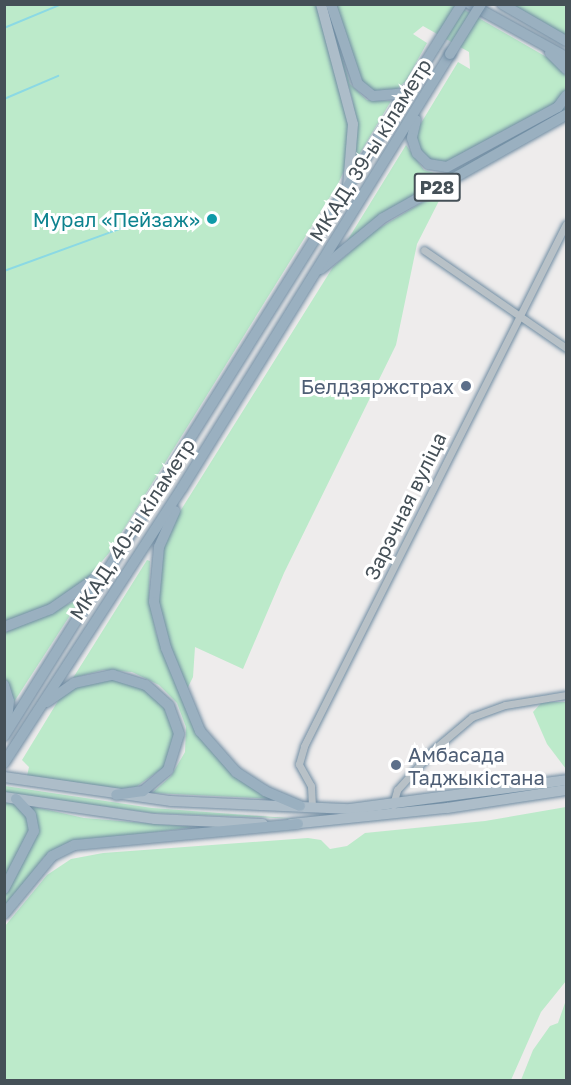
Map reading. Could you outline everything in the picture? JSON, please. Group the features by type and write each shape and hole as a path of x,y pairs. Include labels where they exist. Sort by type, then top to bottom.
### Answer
{"highway":[{"path":"331,4 358,84 373,96 405,93"},
{"name":"МКАД, 39-ы кіламетр","path":"274,306 462,4"},
{"path":"470,4 543,47 567,57"},
{"name":"МКАД, 39-ы кіламетр","path":"288,313 418,111 481,4"},
{"path":"502,4 567,41"},
{"path":"543,47 567,69"},
{"name":"Р28","path":"418,111 412,138 414,148 428,164 447,167 558,106 567,96"},
{"name":"Р28","path":"310,280 383,218 567,115"},
{"name":"МКАД, 40-ы кіламетр","path":"4,734 274,306"},
{"name":"МКАД, 40-ы кіламетр","path":"6,760 182,488 288,313"},
{"path":"182,488 161,540 154,576 156,616 166,648 200,731 219,757 265,791 300,806"},
{"path":"4,627 79,593 110,567"},
{"path":"38,710 63,689 99,675 137,680 162,697 177,724 173,762 162,778 143,791 116,795"},
{"path":"4,685 9,701 4,734"},
{"path":"4,889 34,831 31,814 16,799"},
{"path":"4,914 43,865 75,845 301,824"}],"main road":[{"path":"321,4 353,124 348,187"},
{"path":"4,777 116,795 350,809 567,780"},
{"path":"4,797 155,819 301,824 567,790"},
{"path":"300,806 301,824"}],"street":[{"name":"Зарэчная вуліца","path":"312,806 311,786 299,764 304,746 519,314 567,225"},
{"path":"424,250 464,281 519,314 567,348"},
{"path":"393,805 397,790 411,774 472,717 505,705 567,695"}],"green space":[{"path":"4,5 318,5 350,126 348,162 338,184 109,553 83,584 57,602 4,622"},
{"path":"326,5 350,84 367,100 391,101 356,160 353,102"},
{"path":"336,5 456,5 550,59 565,75 566,89 559,101 457,164 424,160 415,133 458,62 470,69 469,52 423,26 413,34 427,43 406,81 395,91 375,92 360,82"},
{"path":"511,5 566,5 566,37"},
{"path":"566,107 566,112 347,241 406,145 424,170 438,174 454,172"},
{"path":"445,189 417,244 396,345 284,573 243,669 195,647 193,677 187,689 164,630 159,603 159,560 174,521 333,267 374,231"},
{"path":"147,560 150,561 149,598 156,633 199,736 232,774 276,799 152,793 171,776 185,752 186,727 177,703 159,685 132,672 103,670 73,678"},
{"path":"75,601 78,603 12,705 5,678 4,633"},
{"path":"116,676 159,695 176,737 163,768 136,787 121,789 27,776 29,767 22,760 61,696 69,689"},
{"path":"542,702 566,702 566,769 547,744 533,712"},
{"path":"5,786 152,808 301,819 152,813 20,795 5,792"},
{"path":"5,800 23,808 30,827 4,884"},
{"path":"31,806 84,818 194,827 65,844 44,857 5,908 4,896 37,834"},
{"path":"566,807 566,981 541,1012 511,1080 5,1080 5,926 47,875 71,859 103,853 308,838 321,840 330,849 347,846 365,833 485,821"},
{"path":"566,1000 566,1080 521,1080 533,1050 550,1026 558,1023"}],"waterway":[{"path":"4,28 62,4"},
{"path":"4,99 58,76"},
{"path":"4,271 133,224"}],"place":[{"name":"Мурал «Пейзаж»","path":"212,219"},
{"name":"Белдзяржстрах","path":"466,386"},
{"name":"Амбасада Таджыкістана","path":"396,765"}]}
